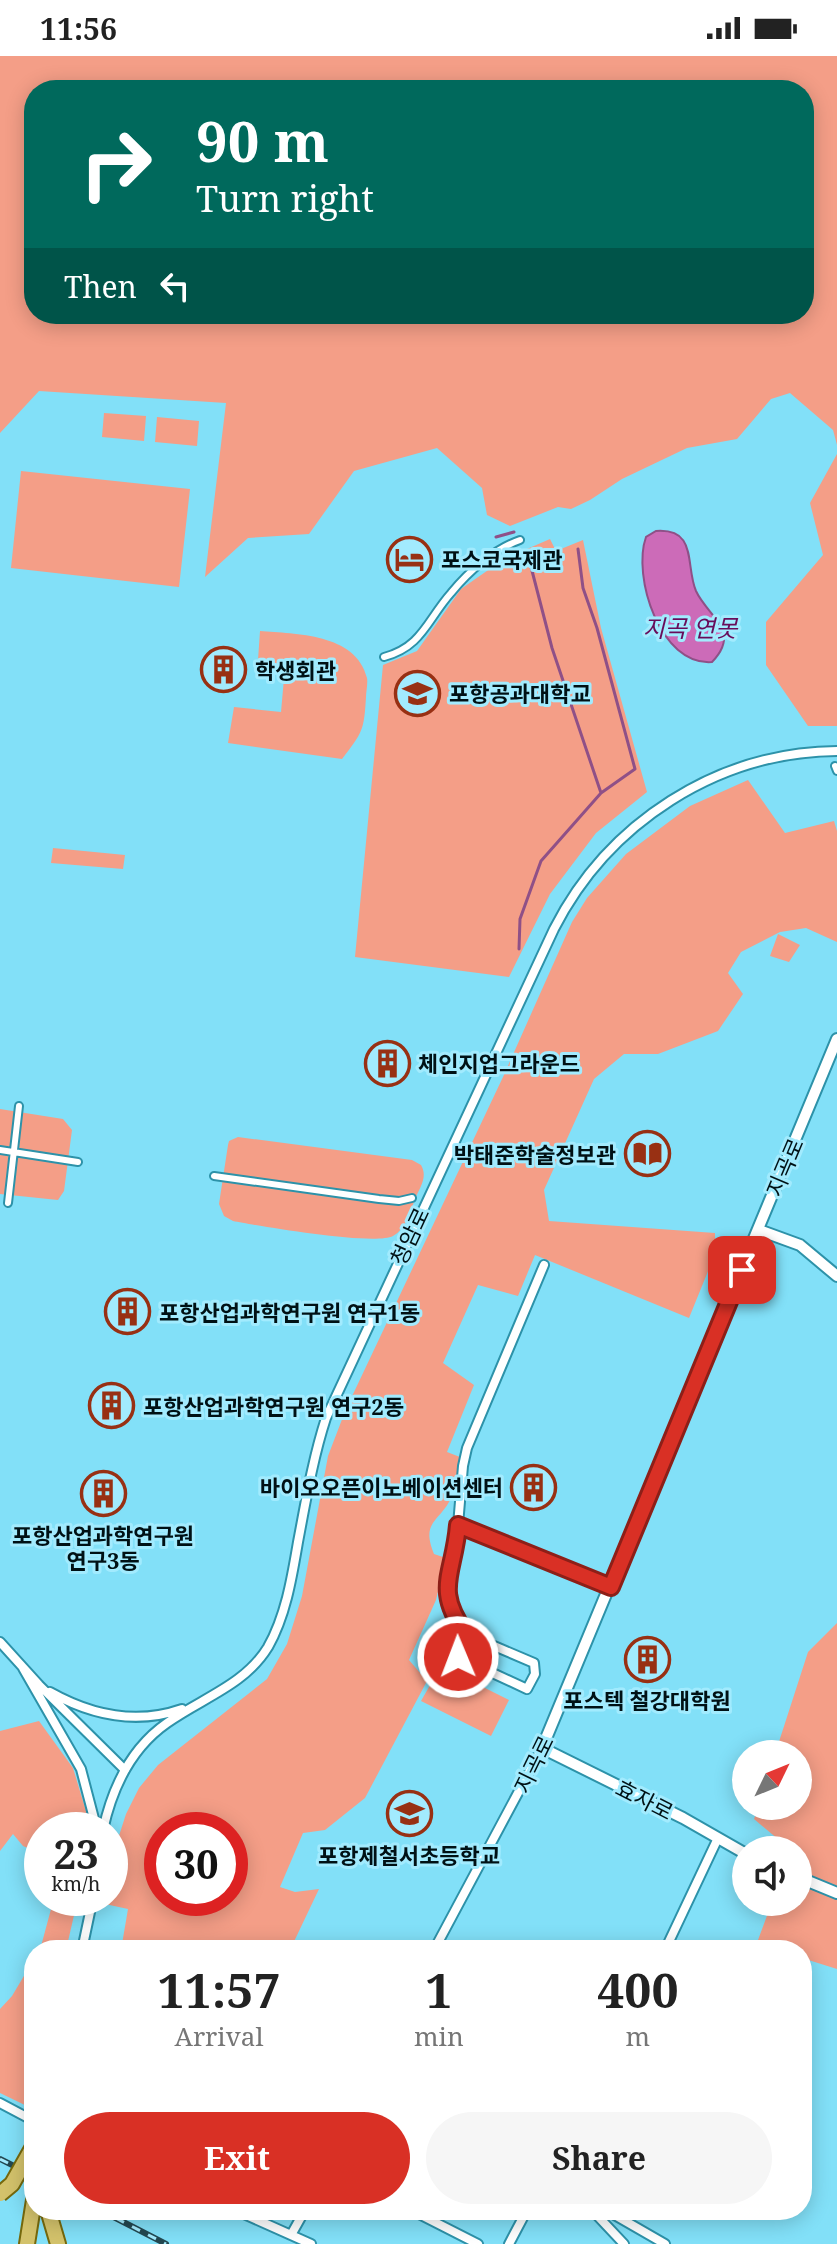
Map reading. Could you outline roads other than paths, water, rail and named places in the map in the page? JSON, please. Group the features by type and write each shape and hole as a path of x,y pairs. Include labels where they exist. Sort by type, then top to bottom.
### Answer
{"main road":[{"path":"0,2194 12,2184 24,2163"},
{"path":"27,2244 31,2220"},
{"path":"51,2220 58,2244"}],"street":[{"path":"384,657 408,648 461,582 504,546 520,540"},
{"name":"청암로","path":"108,1812 125,1770 159,1729 228,1687 255,1663 269,1645 288,1595 310,1480 326,1418 445,1159 569,900 582,881 619,842 660,807 695,786 727,771 775,756 837,751"},
{"name":"지곡로","path":"439,1940 542,1748 837,1039"},
{"path":"8,1203 19,1106"},
{"path":"0,1150 78,1162"},
{"path":"214,1176 379,1199 399,1201 412,1198"},
{"path":"759,1230 800,1245 837,1276"},
{"path":"466,1634 458,1657 527,1689 535,1674 534,1663 466,1634 455,1618 445,1586 458,1525 467,1448 544,1265"},
{"path":"458,1525 611,1587"},
{"path":"0,1642 125,1770"},
{"path":"23,1668 81,1769 92,1812"},
{"path":"39,1685 89,1709 131,1719 164,1716 205,1700"},
{"name":"효자로","path":"542,1748 732,1846"},
{"path":"670,1940 718,1838"},
{"path":"812,1883 837,1893"},
{"path":"84,1940 89,1916"},
{"path":"0,2103 24,2116"},
{"path":"257,2220 311,2244"},
{"path":"291,2235 299,2220"},
{"path":"431,2220 478,2244"},
{"path":"509,2244 522,2220"},
{"path":"601,2220 624,2244"},
{"path":"623,2220 665,2244"}],"water":[{"name":"지곡 연못","path":"656,531 678,535 688,550 696,591 723,633 724,641 712,662 694,659 678,650 654,616 643,574 643,554 646,537"}],"waterway":[{"path":"496,537 514,532"},
{"path":"519,949 520,919 541,861 601,793 635,769 597,628 583,588 578,549"},
{"path":"530,563 552,648 601,793"}],"railway":[{"path":"0,2159 24,2171"},
{"path":"119,2220 166,2244"}],"place":[{"name":"포스코국제관","path":"410,559"},
{"name":"학생회관","path":"224,670"},
{"name":"포항공과대학교","path":"418,693"},
{"name":"체인지업그라운드","path":"387,1063"},
{"name":"박태준학술정보관","path":"647,1154"},
{"name":"포항산업과학연구원 연구1동","path":"128,1312"},
{"name":"포항산업과학연구원 연구2동","path":"112,1406"},
{"name":"바이오오픈이노베이션센터","path":"534,1487"},
{"name":"포항산업과학연구원 연구3동","path":"103,1494"},
{"name":"포스텍 철강대학원","path":"647,1659"},
{"name":"포항제철서초등학교","path":"409,1814"}]}
